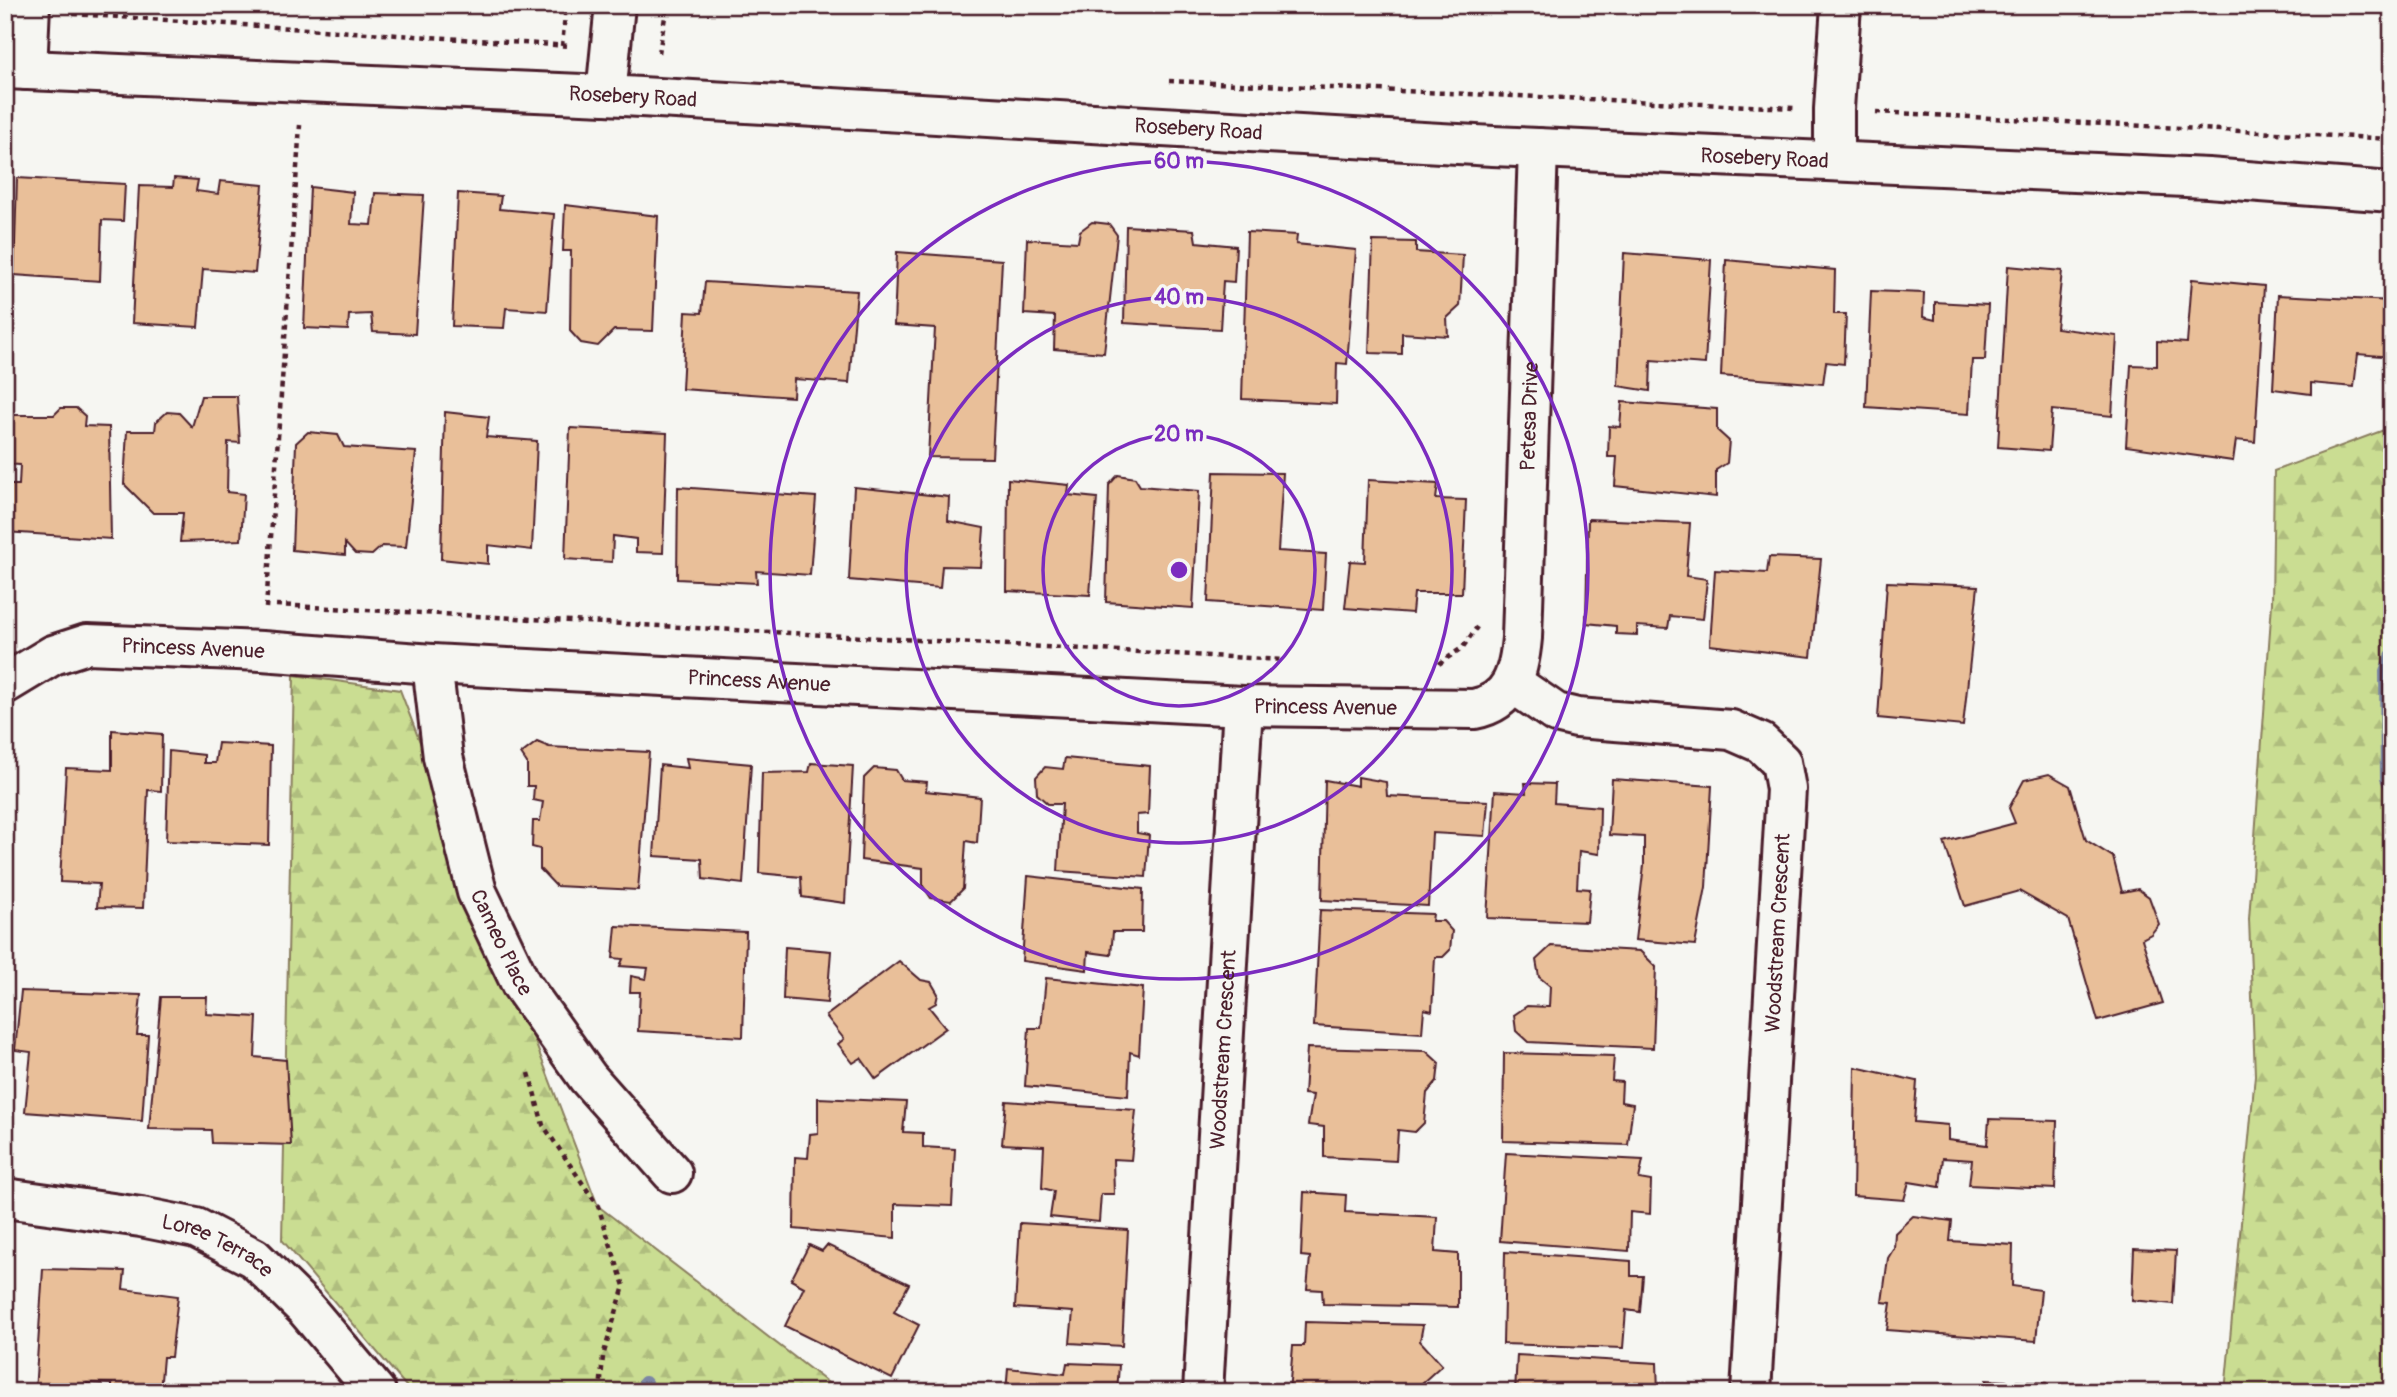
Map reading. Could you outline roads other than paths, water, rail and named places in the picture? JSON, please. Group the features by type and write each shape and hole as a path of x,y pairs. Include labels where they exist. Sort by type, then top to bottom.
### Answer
{"street":[{"path":"606,95 615,5"},
{"path":"1834,160 1834,110 1841,5"},
{"path":"16,69 30,8"},
{"name":"Rosebery Road","path":"16,69 606,95 1493,146 2208,178 2392,192"},
{"name":"Petesa Drive","path":"1514,684 1522,638 1538,148"},
{"name":"Princess Avenue","path":"5,684 53,655 87,644 262,651 432,664 1243,706 1474,709 1488,707 1514,684"},
{"name":"Cameo Place","path":"432,664 443,757 477,892 521,984 587,1078 672,1173"},
{"name":"Woodstream Crescent","path":"1514,684 1556,713 1577,718 1731,730 1761,743 1780,762 1787,789 1751,1392"},
{"name":"Woodstream Crescent","path":"1203,1392 1243,706"},
{"name":"Loree Terrace","path":"5,1198 141,1217 196,1228 254,1258 306,1309 376,1392"}],"waterway":[{"path":"2392,656 2386,671 2387,778 2392,789"},
{"path":"645,1383 652,1392"}]}
